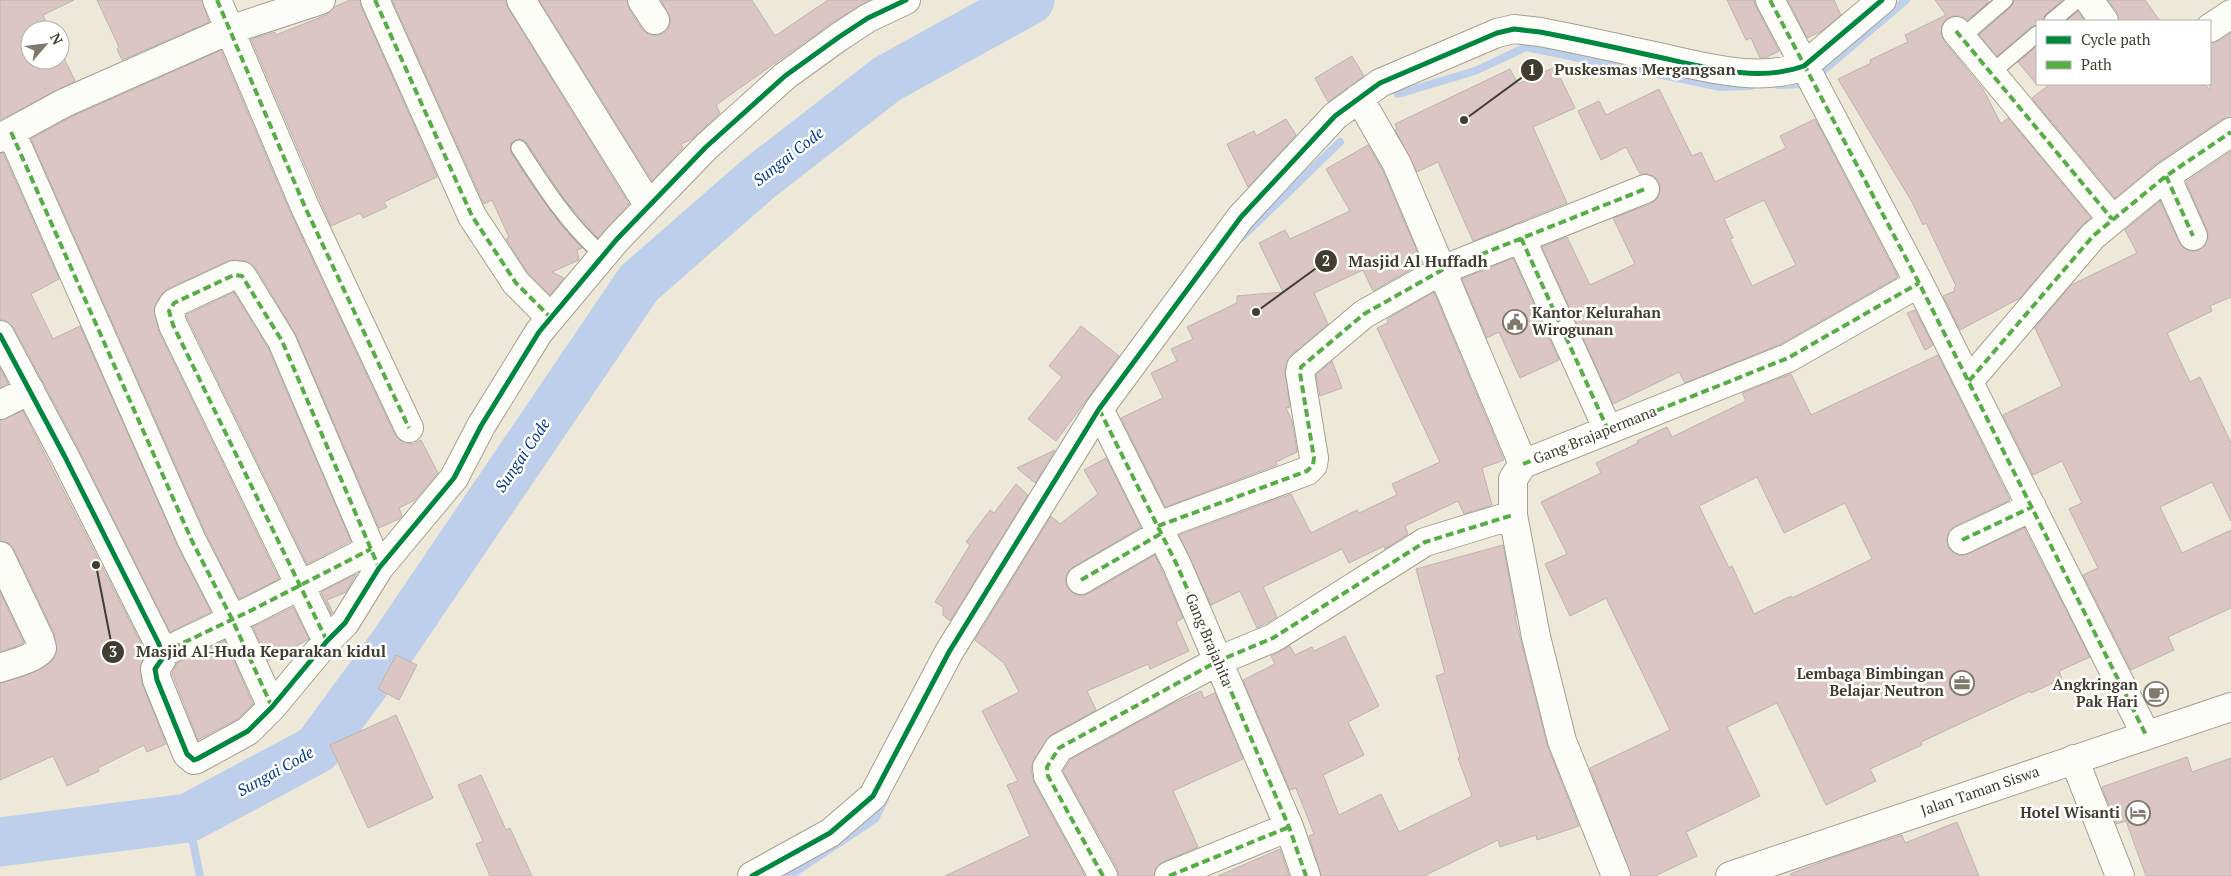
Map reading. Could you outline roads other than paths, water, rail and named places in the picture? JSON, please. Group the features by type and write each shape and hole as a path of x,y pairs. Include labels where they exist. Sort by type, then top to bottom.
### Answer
{"street":[{"path":"217,0 305,207 409,428"},
{"path":"272,707 232,619 192,541 5,135 64,103 229,30 322,0"},
{"path":"375,0 472,216 516,283 551,318"},
{"path":"521,0 649,206"},
{"path":"0,335 160,644 162,659 155,670 156,680 187,754 194,760 248,731 272,707 327,640 345,623 375,559 454,478 517,364 539,332 649,206 706,147 785,76 838,37 868,18 906,0"},
{"path":"1770,0 1969,381 2146,735"},
{"path":"752,876 830,833 873,796 949,652 1099,409 1241,217 1335,116 1380,83 1497,32 1514,29 1540,32 1707,67 1742,72 1792,70 1804,66 1882,0"},
{"path":"2089,0 2103,20"},
{"path":"2211,27 2231,14"},
{"path":"1958,35 2112,219"},
{"path":"1359,98 1397,164 1523,464"},
{"path":"1969,381 2092,236 2166,176 2231,132"},
{"path":"2166,176 2193,236"},
{"path":"1081,580 1160,530 1307,471 1313,465 1314,458 1300,373 1301,367 1364,314 1442,270 1645,188"},
{"path":"1521,238 1608,430"},
{"path":"327,640 173,325 169,311 174,303 234,275 242,276 282,341 375,559"},
{"name":"Gang Brajapermana","path":"1616,876 1562,741 1536,637 1513,515 1513,479 1523,464 1788,358 1919,284"},
{"path":"0,405 30,390"},
{"name":"Gang Brajahita","path":"1099,409 1177,565 1289,827 1306,876"},
{"path":"1962,540 2032,506"},
{"path":"1103,876 1048,776 1047,767 1059,748 1218,661 1273,638 1425,542 1513,515"},
{"path":"0,556 40,640 42,648 39,654 33,657 0,668"},
{"path":"162,653 300,586 375,559"},
{"name":"Jalan Taman Siswa","path":"1730,876 2231,706"},
{"path":"2074,759 2120,876"},
{"path":"1169,876 1289,827"}],"lane":[{"path":"1958,35 2005,0"},
{"path":"2053,20 2077,0"},
{"path":"1990,74 2036,35"},
{"path":"519,148 553,200 586,241 604,256"}],"waterway":[{"name":"Sungai Code","path":"0,842 188,818 317,749 394,644 639,283 758,179 887,79 1030,0"},
{"path":"1818,75 1906,0"},
{"path":"1398,94 1475,71 1526,47 1721,87 1751,86"},
{"path":"1778,85 1803,84"},
{"path":"1241,238 1340,142"},
{"path":"789,876 875,819 885,799"},
{"path":"188,818 200,876"}],"place":[{"name":"Puskesmas Mergangsan","path":"1464,120"},
{"name":"Masjid Al Huffadh","path":"1256,312"},
{"name":"Kantor Kelurahan Wirogunan","path":"1515,322"},
{"name":"Masjid Al-Huda Keparakan kidul","path":"96,565"},
{"name":"Lembaga Bimbingan Belajar Neutron","path":"1962,683"},
{"name":"Angkringan Pak Hari","path":"2156,694"},
{"name":"Hotel Wisanti","path":"2138,813"}]}
